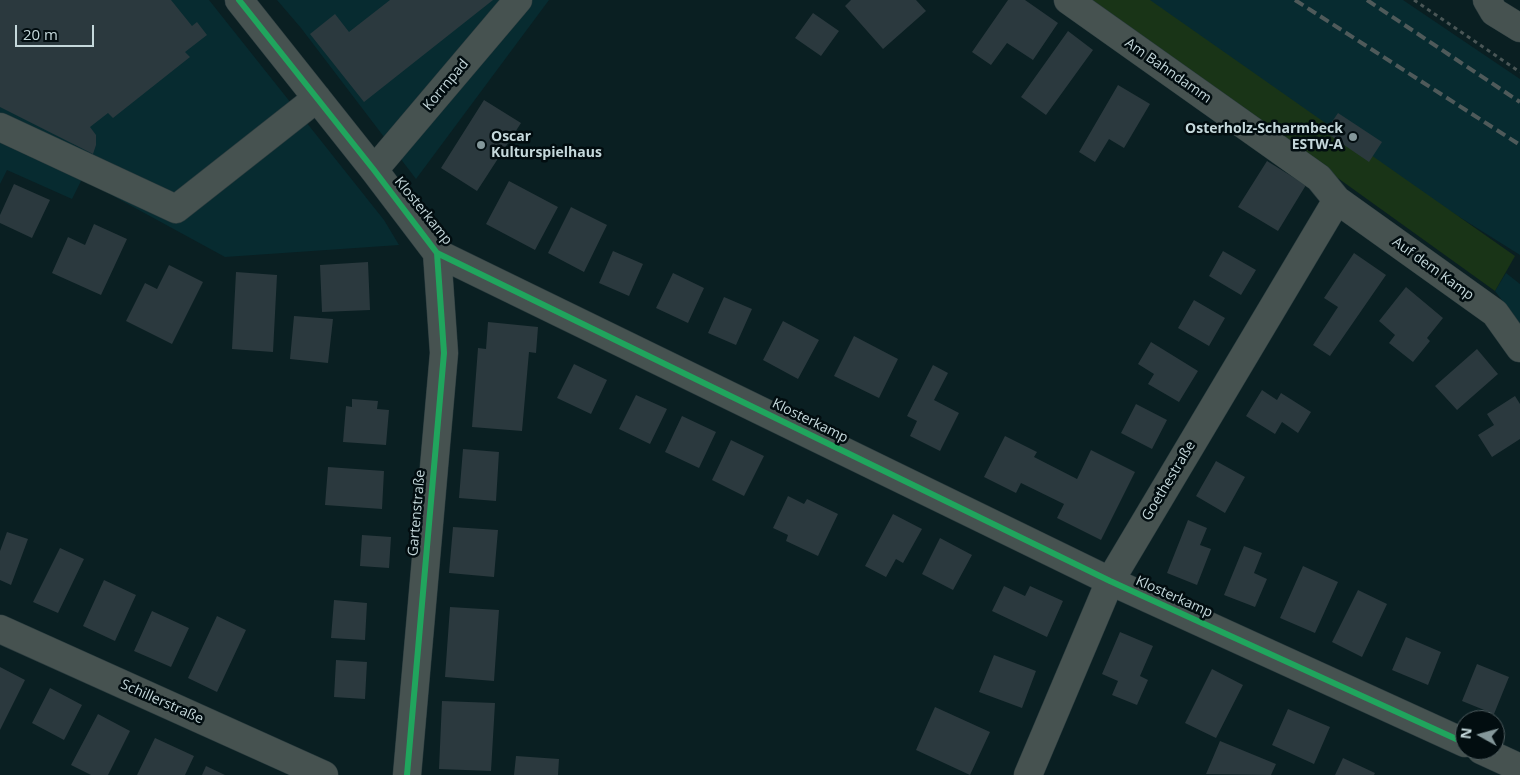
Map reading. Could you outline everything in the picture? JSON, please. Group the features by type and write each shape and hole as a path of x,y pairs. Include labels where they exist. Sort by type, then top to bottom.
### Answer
{"street":[{"name":"Klosterkamp","path":"239,0 374,170 437,253 1110,581 1455,738"},
{"name":"Korrnpad","path":"374,170 518,0"},
{"name":"Am Bahndamm","path":"1068,0 1319,178 1337,200"},
{"path":"1487,0 1494,12 1520,28"},
{"path":"0,127 176,209 317,98"},
{"name":"Auf dem Kamp","path":"1337,200 1495,314 1520,348"},
{"name":"Goethestraße","path":"1028,775 1110,581 1337,200"},
{"name":"Gartenstraße","path":"407,775 444,354 437,253"},
{"name":"Schillerstraße","path":"0,629 324,775"},
{"path":"1503,760 1520,768"}],"path":[{"path":"1414,0 1520,72"}],"shaded area":[{"path":"0,0 209,0 384,220 399,245 225,257 82,179 72,199 7,170 0,184"},
{"path":"277,0 549,0 416,179 301,28"},
{"path":"1128,0 1403,0 1520,79 1520,255 1300,117"},
{"path":"1506,273 1520,284 1520,324 1495,291"}],"green space":[{"path":"1090,0 1150,0 1515,256 1495,291"}],"building":[{"path":"0,0 171,0 192,26 197,22 207,35 185,52 190,57 113,118 108,113 90,127 96,135 96,145 93,154 0,107"},
{"path":"390,0 493,0 364,102 310,34 335,14 349,32"},
{"path":"851,0 916,0 926,11 883,49 845,6"},
{"path":"1008,0 1025,0 1058,23 1033,60 1007,43 991,65 972,52"},
{"path":"813,13 839,31 821,56 795,38"},
{"path":"1068,31 1093,50 1046,115 1021,97"},
{"path":"1118,85 1150,104 1124,148 1109,139 1095,162 1079,152"},
{"name":"Oscar Kulturspielhaus","path":"484,100 521,123 477,191 441,168"},
{"name":"Osterholz-Scharmbeck ESTW-A","path":"1338,113 1382,142 1369,162 1325,132"},
{"path":"1267,161 1306,185 1278,231 1238,207"},
{"path":"509,181 558,207 535,250 486,224"},
{"path":"14,184 50,200 32,238 0,223 0,215"},
{"path":"571,207 607,225 584,272 548,253"},
{"path":"94,224 127,239 101,295 52,273 68,237 85,245"},
{"path":"613,251 643,264 629,296 599,283"},
{"path":"1223,251 1256,270 1241,295 1209,276"},
{"path":"1354,253 1386,275 1330,356 1313,345 1338,307 1324,298"},
{"path":"368,262 370,310 322,312 320,265"},
{"path":"169,265 203,282 172,344 126,321 145,283 157,289"},
{"path":"236,272 277,275 273,352 232,349"},
{"path":"673,273 704,288 688,323 656,308"},
{"path":"1406,287 1443,318 1427,338 1430,341 1413,362 1389,343 1395,335 1379,321"},
{"path":"724,297 752,309 736,345 708,333"},
{"path":"1194,300 1225,318 1209,346 1178,328"},
{"path":"294,316 333,319 328,363 290,359"},
{"path":"783,321 819,340 798,379 763,360"},
{"path":"488,322 538,327 536,353 529,352 522,431 472,427 478,348 486,349"},
{"path":"854,336 898,359 879,398 834,376"},
{"path":"1151,342 1198,371 1179,402 1148,384 1154,374 1138,364"},
{"path":"1477,349 1498,374 1457,410 1435,386"},
{"path":"574,364 607,380 591,414 557,398"},
{"path":"933,365 948,373 934,400 959,413 940,451 910,436 917,421 907,416"},
{"path":"1262,390 1277,400 1281,393 1311,412 1298,433 1282,422 1275,434 1246,416"},
{"path":"636,395 667,409 650,444 619,429"},
{"path":"1515,396 1520,404 1520,439 1492,457 1478,435 1494,425 1487,414"},
{"path":"352,399 378,401 377,409 389,410 386,445 343,442 346,406 352,407"},
{"path":"1136,404 1167,420 1152,449 1121,433"},
{"path":"682,416 716,432 699,468 665,452"},
{"path":"1005,436 1037,452 1034,457 1077,479 1091,450 1135,472 1101,540 1057,518 1064,504 1021,483 1016,493 984,477"},
{"path":"731,440 764,456 744,496 712,480"},
{"path":"463,449 499,452 496,501 459,498"},
{"path":"1216,461 1245,477 1225,513 1196,496"},
{"path":"328,467 384,471 382,509 325,505"},
{"path":"788,496 804,504 807,499 838,514 818,556 786,541 788,535 773,528"},
{"path":"893,514 922,529 903,563 896,559 886,577 865,566"},
{"path":"1188,520 1207,528 1200,545 1211,549 1197,585 1167,573"},
{"path":"453,527 498,530 494,577 449,573"},
{"path":"7,532 28,539 11,585 0,580 0,551"},
{"path":"362,535 391,537 389,568 360,566"},
{"path":"940,538 972,555 953,590 922,574"},
{"path":"1244,546 1262,553 1254,573 1267,579 1255,607 1224,595"},
{"path":"60,548 84,559 58,613 33,602"},
{"path":"1303,566 1338,582 1315,633 1280,618"},
{"path":"104,580 136,595 115,641 83,626"},
{"path":"1004,586 1025,596 1030,586 1063,601 1047,637 992,611"},
{"path":"1358,590 1387,604 1362,657 1332,642"},
{"path":"334,600 367,603 365,640 331,638"},
{"path":"450,607 499,610 494,681 445,677"},
{"path":"152,611 189,628 171,667 134,651"},
{"path":"217,616 246,630 217,692 188,678"},
{"path":"1120,632 1153,646 1140,676 1148,680 1137,705 1112,695 1118,681 1102,674"},
{"path":"1406,637 1441,652 1428,685 1392,670"},
{"path":"994,655 1036,671 1022,708 979,692"},
{"path":"336,660 367,662 365,699 334,697"},
{"path":"1477,664 1509,677 1496,710 1484,710 1462,701"},
{"path":"0,667 25,680 0,730"},
{"path":"1212,669 1243,685 1216,738 1185,723"},
{"path":"50,688 82,705 64,740 32,723"},
{"path":"442,701 495,703 491,771 439,769"},
{"path":"935,707 990,732 970,775 916,750"},
{"path":"1288,709 1330,727 1314,764 1272,745"},
{"path":"98,714 130,731 108,775 91,775 71,765"},
{"path":"155,738 194,756 185,775 137,775"},
{"path":"1220,741 1276,764 1271,775 1206,774"},
{"path":"516,756 559,759 558,775 514,775"},
{"path":"1343,758 1375,773 1374,775 1335,775"},
{"path":"206,766 225,775 202,775"}],"railway":[{"path":"1295,0 1520,145"},
{"path":"1367,0 1520,102"}],"cycle path":[{"path":"239,0 374,170 437,253 1110,581 1455,738"},
{"path":"407,775 444,353 437,253"}],"place":[{"name":"Osterholz-Scharmbeck ESTW-A","path":"1353,137"},
{"name":"Oscar Kulturspielhaus","path":"481,145"}]}
